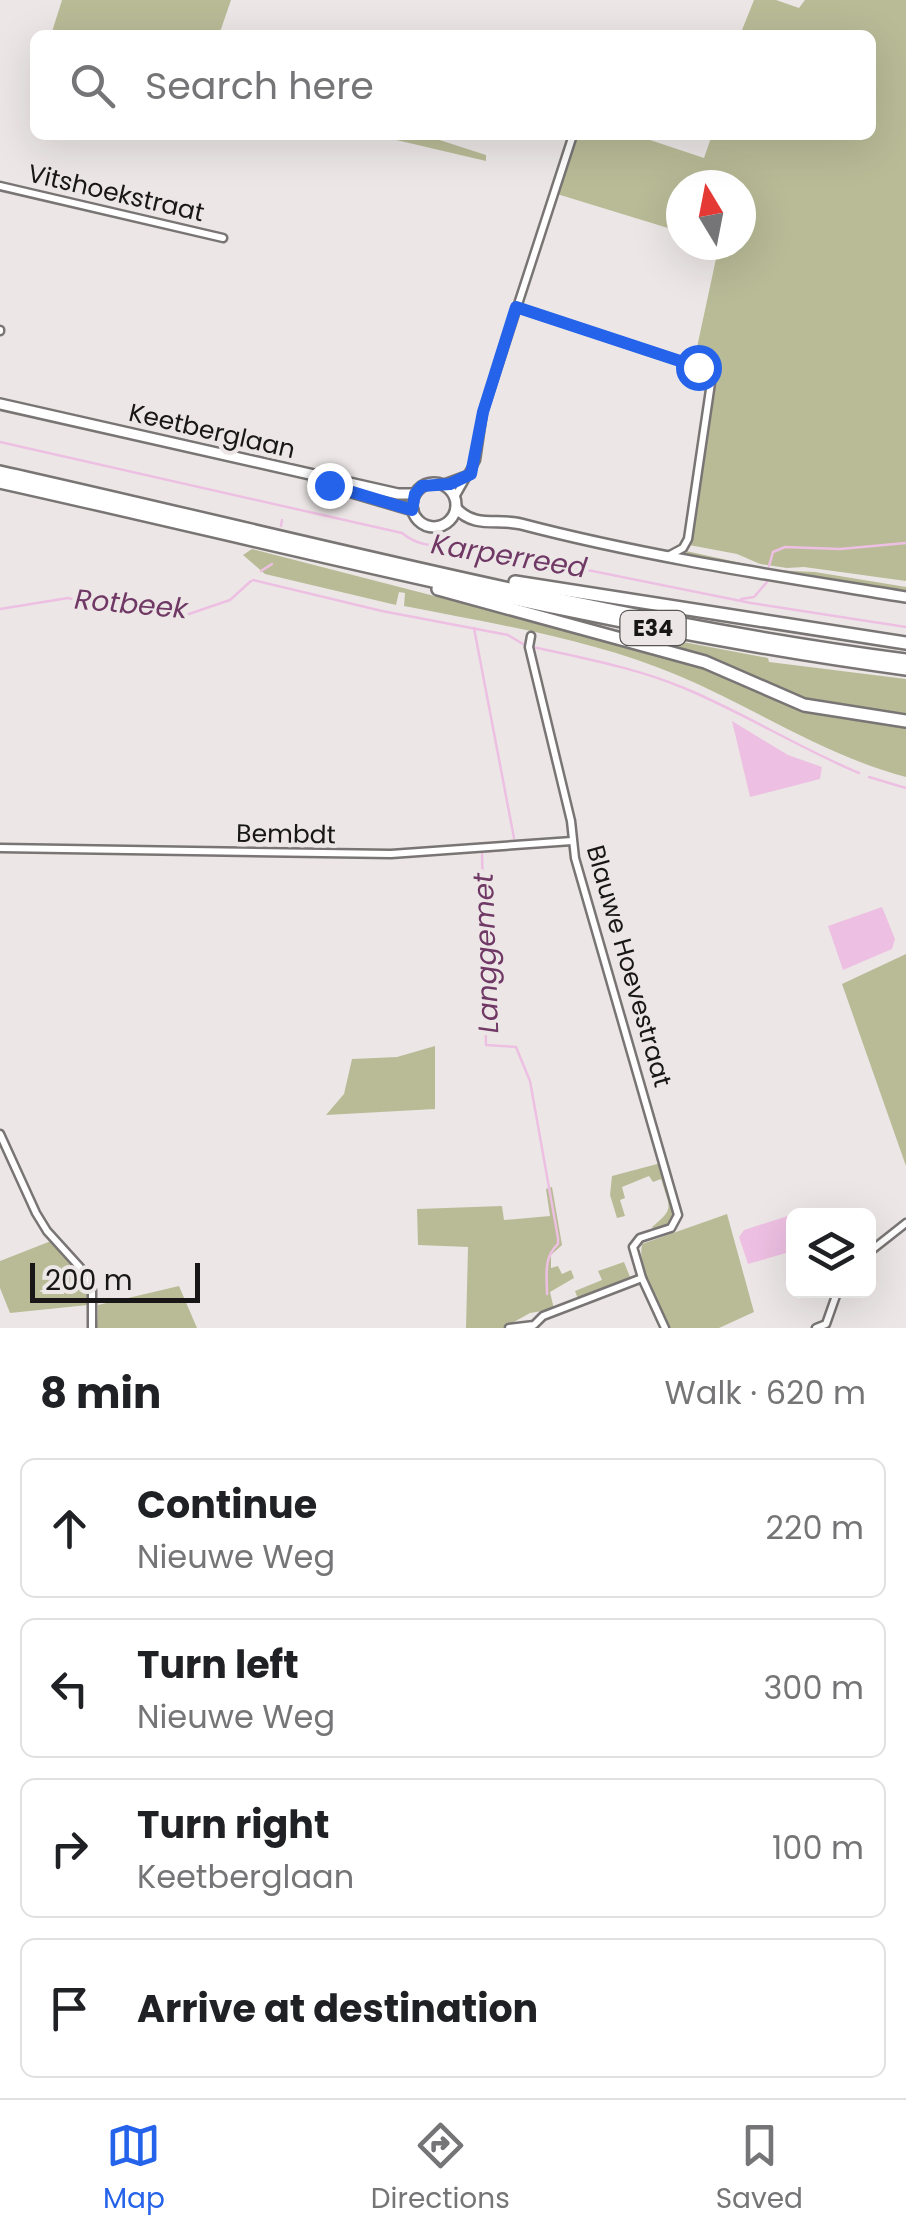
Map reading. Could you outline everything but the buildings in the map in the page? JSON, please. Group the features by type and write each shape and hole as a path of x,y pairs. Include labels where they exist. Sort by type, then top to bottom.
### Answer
{"highway":[{"name":"E34","path":"0,472 656,619 906,660"},
{"name":"E34","path":"0,482 654,628 906,669"},
{"path":"402,574 413,582 706,662 792,702 906,721"},
{"path":"462,577 479,575 906,643"}],"main road":[{"name":"Keetberglaan","path":"0,406 398,494 415,494"},
{"name":"Keetberglaan","path":"0,406 314,481 412,510"},
{"path":"532,529 522,524 470,519 443,484 426,484 415,494 412,510 426,526 464,522 504,530 532,529 906,597"},
{"path":"447,523 456,503"}],"street":[{"path":"456,503 471,474 483,412 571,140"},
{"name":"Vitshoekstraat","path":"0,186 223,238"},
{"path":"516,307 707,370 712,376 688,539 684,548 667,556"},
{"path":"443,484 471,474"},
{"name":"Blauwe Hoevestraat","path":"531,636 529,647 571,821 572,841 678,1215 671,1228 634,1243 642,1278"},
{"name":"Bembdt","path":"0,848 391,854 572,841"},
{"path":"0,1134 42,1222 90,1282 92,1328"},
{"path":"876,1247 906,1223"},
{"path":"508,1328 534,1326 543,1316 642,1278 665,1328"},
{"path":"816,1328 828,1326 836,1298"}],"green space":[{"path":"62,0 231,0 221,30 53,30"},
{"path":"754,0 776,0 799,8 805,0 906,0 906,581 760,564 737,554 689,545 715,374 707,365 694,361 716,260 756,260 756,170 666,170 666,227 557,194 574,140 650,140 704,158 710,140 876,140 876,30 742,30"},
{"path":"396,140 440,140 486,155 486,161"},
{"path":"252,549 690,662 799,709 906,726 906,777 846,756 644,662 542,634 404,606 405,593 399,592 396,605 265,574 243,555"},
{"path":"686,551 773,570 815,572 906,587 906,592 687,556"},
{"path":"556,618 768,658 769,662 906,679 906,718 821,705"},
{"path":"906,954 906,1166 842,984"},
{"path":"435,1046 435,1109 326,1115 344,1094 352,1059 397,1057"},
{"path":"661,1163 676,1214 671,1226 656,1232 652,1227 668,1207 661,1179 653,1182 649,1176 622,1187 625,1198 620,1200 625,1216 617,1218 610,1195 612,1176"},
{"path":"552,1187 562,1245 551,1255 551,1268 558,1266 562,1274 571,1270 574,1278 550,1292 554,1309 530,1313 503,1328 466,1328 468,1247 418,1245 417,1209 502,1206 504,1220 550,1216 546,1189"},
{"path":"727,1214 754,1312 719,1328 670,1328 645,1276 642,1244"},
{"path":"51,1241 73,1261 83,1277 88,1305 10,1313 0,1288 0,1261"},
{"path":"624,1262 630,1277 578,1299 575,1291 602,1280 598,1271"},
{"path":"179,1286 197,1328 97,1328 98,1305"}],"shaded area":[{"path":"732,721 788,755 822,767 820,779 750,797"},
{"path":"882,907 895,939 892,949 843,970 828,926"},
{"path":"786,1217 786,1253 748,1264 739,1237 744,1230"}],"waterway":[{"name":"Karperreed","path":"0,442 402,533 426,544 453,543 751,603 906,627"},
{"name":"Rotbeek","path":"281,526 282,520"},
{"path":"769,566 773,552 785,547 840,549 906,543"},
{"name":"Rotbeek","path":"261,571 272,564"},
{"path":"253,580 382,611 508,635 523,644"},
{"name":"Rotbeek","path":"0,609 68,598 104,607 186,615 230,600 251,581"},
{"path":"741,599 754,597 767,582"},
{"name":"Langgemet","path":"474,628 514,838"},
{"path":"533,647 666,681 859,773"},
{"path":"869,777 906,788"},
{"name":"Langgemet","path":"515,849 482,852 486,1045 516,1047 530,1081 558,1238 548,1261 547,1294"}],"route":[{"path":"329,485 412,510 415,494 422,486 450,484 471,474 483,412 516,307 698,367"}]}
